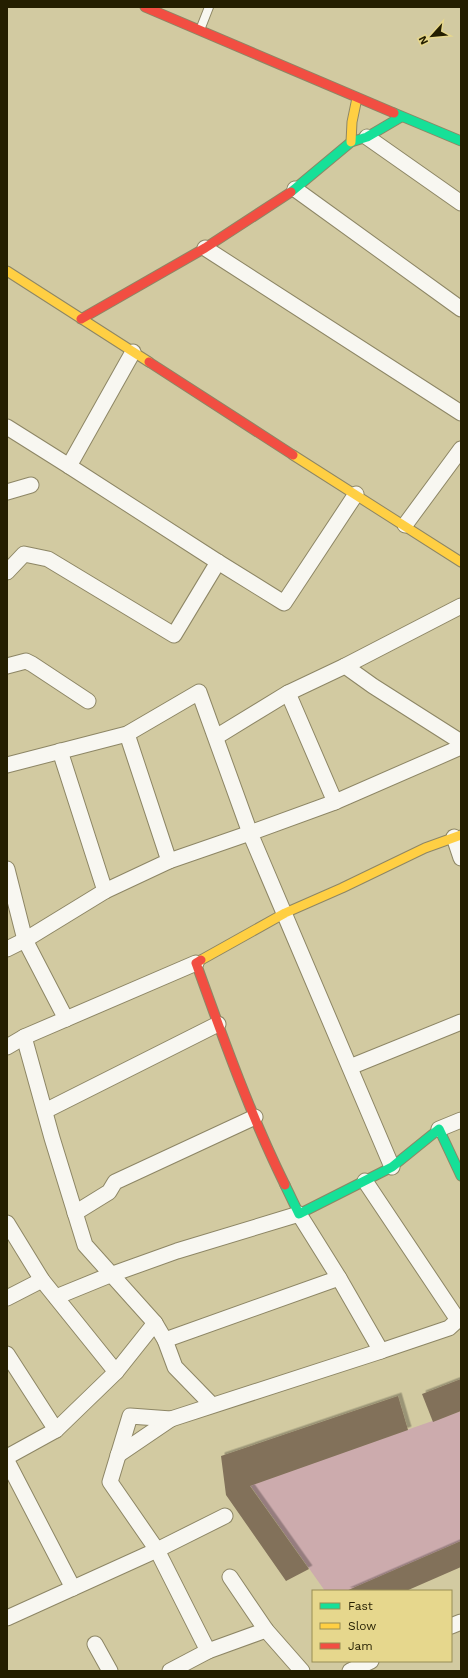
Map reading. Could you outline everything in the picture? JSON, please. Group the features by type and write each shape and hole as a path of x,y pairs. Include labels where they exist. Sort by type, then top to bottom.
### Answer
{"street":[{"path":"145,7 401,117 461,141"},
{"path":"351,142 352,122 357,98"},
{"path":"81,319 205,248 295,188 351,142 366,137 401,117"},
{"path":"366,137 461,203"},
{"path":"295,188 461,309"},
{"path":"205,248 461,413"},
{"path":"7,271 461,562"},
{"path":"14,290 28,284"},
{"path":"69,466 133,352"},
{"path":"7,426 284,603 356,494"},
{"path":"405,525 461,449"},
{"path":"7,492 31,485"},
{"path":"7,572 24,554 48,559 174,635 218,562"},
{"path":"216,737 288,693 460,609"},
{"path":"7,666 26,661 88,701"},
{"path":"345,666 373,686 461,742"},
{"path":"7,765 127,734 199,692 250,832 392,1167"},
{"path":"288,693 335,802"},
{"path":"127,734 169,861"},
{"path":"7,949 25,940 105,891 169,861 335,802 461,747"},
{"path":"60,751 105,891"},
{"path":"7,1047 66,1019 196,963 285,913 342,888 425,848 457,836 461,858"},
{"path":"7,869 25,940 66,1019"},
{"path":"196,963 218,1024 268,1151 299,1214 339,1278 381,1351"},
{"path":"350,1067 461,1022"},
{"path":"45,1111 218,1024"},
{"path":"24,1038 85,1245 110,1275 155,1323 165,1340 175,1367 212,1405"},
{"path":"75,1213 109,1192 115,1182 254,1117"},
{"path":"56,1297 110,1275 177,1251 299,1214 392,1167 439,1130 461,1120"},
{"path":"439,1130 461,1176"},
{"path":"118,1455 171,1419 449,1328 460,1318 365,1181"},
{"path":"7,1223 42,1280 116,1372"},
{"path":"165,1340 339,1278"},
{"path":"7,1298 42,1280"},
{"path":"7,1457 56,1430 116,1372 155,1323"},
{"path":"7,1354 56,1430"},
{"path":"171,1419 130,1416 110,1482 157,1550 208,1651"},
{"path":"7,1461 73,1588"},
{"path":"7,1618 157,1550 225,1516"},
{"path":"230,1577 266,1630 302,1671"},
{"path":"170,1671 208,1651 266,1630"},
{"path":"95,1644 110,1671"},
{"path":"350,1671 368,1662"}],"lane":[{"path":"200,30 209,7"}],"shaded area":[{"path":"461,1411 461,1541 350,1590 324,1590 250,1485"}],"building":[{"path":"461,1379 461,1411 433,1422 422,1394"},
{"path":"398,1396 408,1430 250,1486 309,1569 286,1581 226,1495 221,1456"},
{"path":"461,1541 461,1567 408,1590 348,1590"}],"traffic: fast":[{"path":"394,113 461,141"},
{"path":"291,192 351,142 367,137 401,117"},
{"path":"285,1185 299,1214 392,1167 439,1129 461,1176"}],"traffic: slow":[{"path":"351,142 352,122 357,98"},
{"path":"7,271 149,362"},
{"path":"293,455 461,562"},
{"path":"201,960 285,913 342,888 425,848 461,835"}],"traffic: jam":[{"path":"145,7 394,113"},
{"path":"81,319 205,248 291,192"},
{"path":"149,362 293,455"},
{"path":"201,960 196,963 227,1047 260,1131 285,1185"}]}
